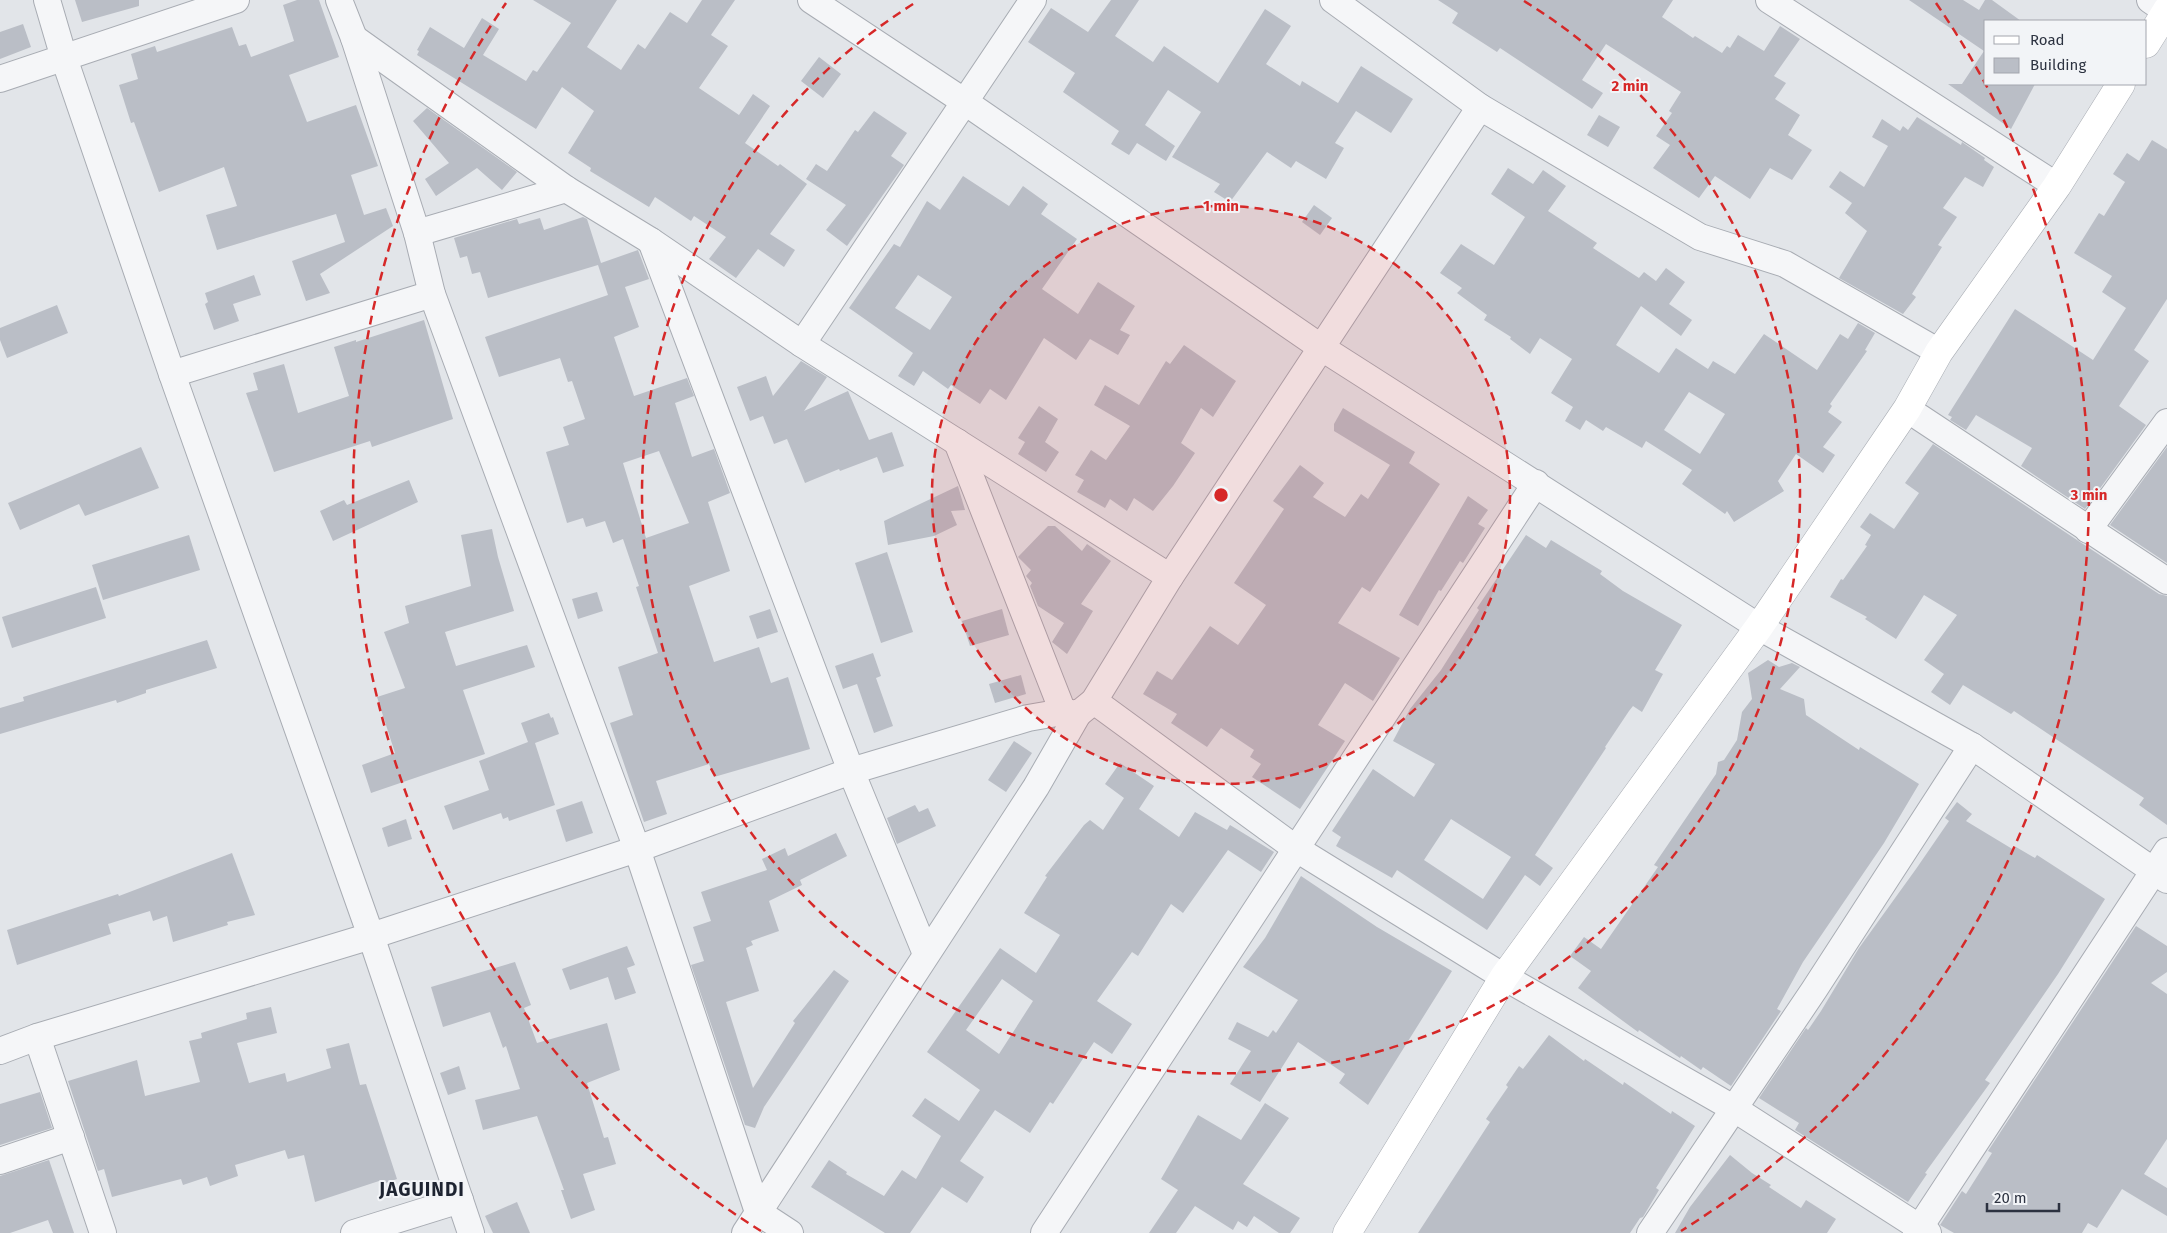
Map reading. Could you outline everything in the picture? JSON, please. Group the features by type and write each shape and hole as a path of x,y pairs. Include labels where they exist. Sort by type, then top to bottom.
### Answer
{"street":[{"path":"47,0 64,58 172,374 371,936 471,1233"},
{"path":"0,79 236,0"},
{"path":"339,0 354,38 416,233 432,294 637,849 751,1223"},
{"path":"811,0 965,102 1322,348 1759,627 1972,746 2163,868 1921,1231 1733,1108 1504,976 1295,848 1078,709 957,442"},
{"path":"802,344 1033,0"},
{"path":"1333,0 1480,106 1700,237 1785,264 1939,352"},
{"path":"1769,0 2057,186"},
{"path":"2147,42 2161,7"},
{"path":"354,38 566,189 651,241 802,344 1170,577"},
{"path":"1347,1233 1504,976 1759,627 1906,409 1939,352 2057,186 2120,85"},
{"path":"751,1223 1036,786 1078,709 1170,577 1480,106"},
{"path":"416,233 566,189"},
{"path":"651,241 851,771 926,954"},
{"path":"172,374 432,294"},
{"path":"1906,409 2167,581"},
{"path":"2088,530 2167,422"},
{"path":"1044,1233 1536,483"},
{"path":"0,1051 371,936 637,849 851,771 1028,718 1078,709"},
{"path":"1650,1233 1819,982 1972,746"},
{"path":"37,1038 103,1233"},
{"path":"0,1161 71,1137"},
{"path":"354,1233 460,1200"},
{"path":"751,1223 790,1233"}],"building":[{"path":"75,0 139,0 139,6 82,22"},
{"path":"297,0 319,0 339,57 289,75 307,122 356,105 378,166 351,175 364,215 386,208 393,226 320,274 330,293 306,301 292,261 345,242 336,214 217,250 206,215 237,206 224,167 159,192 134,122 131,123 119,85 138,79 131,54 155,46 157,52 232,27 239,46 246,44 251,57 294,41 283,5"},
{"path":"533,0 617,0 587,47 621,70 638,44 645,49 670,12 687,23 702,0 735,0 711,35 728,46 699,88 739,115 753,94 770,106 745,143 778,166 780,164 807,184 770,234 795,250 784,267 758,249 736,278 709,259 726,237 694,216 691,221 655,197 649,207 590,171 591,168 568,153 594,111 562,87 536,129 417,55 419,51 417,50 430,27 464,48 482,18 499,29 483,55 526,81 533,70 537,72 571,23"},
{"path":"1111,0 1139,0 1115,36 1153,62 1164,46 1218,83 1265,9 1291,26 1266,64 1300,86 1302,81 1338,103 1361,66 1413,99 1391,133 1356,111 1335,143 1344,148 1326,179 1296,161 1291,168 1267,152 1230,202 1214,192 1220,184 1172,157 1201,112 1168,90 1145,125 1175,146 1166,161 1137,143 1129,155 1111,144 1119,131 1063,92 1075,73 1028,42 1051,8 1088,32"},
{"path":"1438,0 1673,0 1662,17 1693,38 1695,36 1722,53 1727,46 1730,48 1738,35 1764,51 1780,26 1800,39 1774,76 1786,83 1775,99 1800,115 1788,135 1812,150 1792,180 1770,168 1750,199 1715,176 1699,198 1653,168 1670,145 1656,136 1672,113 1669,111 1681,92 1606,44 1582,80 1603,93 1592,109 1500,48 1497,52 1452,23 1458,13"},
{"path":"1909,0 1963,0 1979,10 1985,0 1992,0 2020,20 1984,20 1984,51"},
{"path":"23,24 31,47 0,59 0,32"},
{"path":"1984,51 1984,85 2034,85 2011,129 1948,84 1962,84"},
{"path":"819,57 841,74 823,98 801,81"},
{"path":"427,108 517,172 502,190 477,168 436,196 425,179 449,163 413,121"},
{"path":"874,111 907,133 891,156 904,165 847,246 826,230 846,205 806,179 816,164 827,171 855,130 858,132"},
{"path":"1599,115 1620,127 1608,147 1587,135"},
{"path":"1917,117 1961,145 1962,142 1985,158 1984,160 1994,167 1983,187 1965,177 1943,208 1957,217 1938,245 1942,247 1912,294 1916,297 1903,314 1839,278 1867,231 1845,213 1852,203 1829,187 1840,171 1864,187 1888,146 1872,137 1882,119 1900,131 1903,126 1908,130"},
{"path":"2152,140 2167,149 2167,299 2134,350 2149,361 2119,406 2146,425 2085,509 2021,466 2032,448 1976,415 1966,430 1950,420 1952,417 1948,415 2015,309 2093,360 2126,308 2102,292 2112,276 2074,253 2099,213 2104,216 2125,182 2113,174 2127,153 2139,161"},
{"path":"1508,168 1533,184 1543,170 1566,186 1548,211 1597,243 1593,248 1639,278 1644,272 1656,281 1666,268 1685,282 1669,304 1692,320 1681,336 1641,306 1616,345 1659,373 1676,348 1708,369 1713,361 1735,374 1764,334 1817,370 1840,334 1848,339 1858,323 1875,333 1865,350 1867,351 1830,404 1832,406 1828,412 1842,422 1823,447 1835,455 1823,473 1796,454 1778,481 1784,491 1734,522 1727,511 1725,514 1682,484 1692,470 1646,441 1642,448 1606,427 1603,431 1586,420 1580,430 1565,421 1573,407 1551,393 1572,359 1540,338 1530,354 1510,339 1511,337 1484,320 1487,315 1457,293 1462,288 1440,273 1461,244 1494,265 1525,217 1491,194","holes":["1689,392 1725,414 1700,454 1664,430"]},
{"path":"963,176 1009,206 1023,186 1048,204 1041,214 1077,239 1042,289 1078,314 1098,282 1135,306 1120,330 1130,335 1118,355 1090,339 1076,360 1044,338 1006,400 990,389 980,404 951,385 948,389 923,371 914,386 898,376 913,353 849,308 894,244 900,247 927,201 940,210","holes":["918,275 952,297 930,330 895,308"]},
{"path":"1314,205 1332,218 1320,235 1302,222"},
{"path":"583,217 587,219 601,263 638,250 649,279 625,287 639,327 614,337 634,396 687,378 694,396 675,403 692,457 714,449 730,493 708,502 730,571 689,586 714,662 759,647 771,683 788,677 810,749 714,777 709,764 656,781 667,814 644,822 610,723 633,715 618,667 658,653 636,587 639,586 623,539 613,543 605,521 586,527 583,518 567,523 546,452 569,445 563,427 585,419 572,381 568,382 560,358 499,377 485,337 608,295 598,265 488,298 480,272 472,274 467,256 460,258 454,238 517,219 519,224 540,218 544,230","holes":["659,451 689,523 646,538 623,463"]},
{"path":"254,275 261,295 233,304 239,321 214,330 205,304 208,302 205,293"},
{"path":"57,305 68,333 7,358 0,340 0,328"},
{"path":"424,320 453,419 372,447 370,441 274,472 246,393 258,390 253,373 284,364 298,413 349,396 334,347 356,340 356,342"},
{"path":"1184,345 1236,381 1213,417 1201,408 1181,443 1195,453 1173,486 1153,511 1134,498 1127,511 1110,499 1105,508 1077,492 1084,480 1075,475 1091,450 1106,460 1130,426 1094,405 1105,385 1139,405 1166,361 1170,364"},
{"path":"801,361 827,377 804,411 848,391 869,440 892,432 904,466 883,473 877,457 840,471 839,469 805,483 787,439 774,444 763,416 750,421 737,387 766,376 773,396"},
{"path":"1039,406 1058,419 1045,442 1059,452 1046,472 1018,454 1025,442 1018,438"},
{"path":"1343,408 1415,452 1409,463 1440,484 1370,592 1362,587 1338,623 1400,658 1373,701 1345,683 1318,725 1345,741 1300,809 1252,777 1261,764 1250,757 1254,750 1221,728 1207,747 1171,723 1177,714 1143,694 1157,671 1172,680 1210,626 1238,645 1266,605 1234,583 1284,509 1273,501 1300,465 1324,483 1313,497 1345,517 1361,494 1368,499 1390,465 1334,431 1334,424"},
{"path":"1933,444 2159,594 2167,596 2167,825 2139,805 2144,798 2014,711 2011,714 1963,685 1950,705 1931,692 1944,674 1924,660 1957,615 1924,595 1896,639 1865,619 1867,617 1830,597 1841,579 1843,580 1867,546 1865,545 1871,535 1860,527 1870,513 1894,529 1919,493 1905,483"},
{"path":"141,447 159,488 85,516 79,504 20,530 8,503"},
{"path":"2167,447 2167,563 2110,525"},
{"path":"409,480 418,502 333,541 320,511 344,500 347,505"},
{"path":"958,486 965,510 951,511 957,525 934,536 888,545 884,521"},
{"path":"1468,496 1488,510 1478,524 1485,528 1463,563 1460,561 1441,591 1439,590 1418,626 1399,615"},
{"path":"1048,526 1055,526 1082,551 1087,544 1111,561 1081,604 1093,611 1067,654 1052,642 1064,623 1038,606 1030,586 1032,583 1026,576 1031,570 1018,557"},
{"path":"492,529 514,611 445,632 456,666 527,645 535,667 463,690 485,754 371,793 362,765 395,753 377,697 405,688 384,632 409,623 405,606 471,586 461,535"},
{"path":"189,535 200,570 103,600 92,565"},
{"path":"1526,535 1546,548 1551,540 1602,571 1600,574 1623,591 1682,625 1655,670 1663,674 1642,712 1633,706 1629,711 1535,855 1553,868 1540,886 1525,875 1487,930 1397,870 1392,878 1336,846 1341,837 1332,831 1373,769 1414,797 1435,764 1393,741 1410,709 1441,670 1479,610 1477,608","holes":["1451,819 1511,857 1483,899 1424,860"]},
{"path":"887,552 913,632 881,643 855,563"},
{"path":"96,587 106,618 12,648 2,617"},
{"path":"597,592 603,611 578,619 572,599"},
{"path":"770,609 778,632 757,639 749,616"},
{"path":"1002,609 1009,635 970,646 962,621"},
{"path":"207,640 217,668 146,690 146,693 117,703 116,700 0,734 0,708 24,701 23,697"},
{"path":"873,653 881,676 876,678 893,726 874,733 857,684 843,689 835,666"},
{"path":"1768,660 1779,667 1792,663 1800,667 1780,689 1804,699 1806,715 1859,750 1860,747 1919,784 1884,843 1803,962 1777,1009 1781,1011 1731,1086 1703,1067 1701,1070 1639,1030 1638,1032 1578,988 1591,971 1570,956 1584,937 1601,949 1658,867 1654,865 1716,774 1718,762 1724,760 1737,740 1742,712 1752,699 1748,673"},
{"path":"1021,675 1026,694 995,703 989,684"},
{"path":"549,713 551,718 553,717 559,734 535,743 555,805 509,821 508,817 503,819 501,813 453,830 444,806 489,790 479,761 528,742 521,723"},
{"path":"1014,741 1032,753 1006,792 988,780"},
{"path":"1120,763 1154,786 1139,809 1179,837 1195,812 1227,830 1230,825 1274,852 1261,872 1228,850 1183,913 1171,904 1138,956 1132,952 1097,1001 1132,1024 1112,1054 1094,1042 1053,1104 1050,1102 1030,1133 995,1110 960,1161 984,1177 967,1203 942,1187 910,1233 885,1233 811,1187 829,1160 847,1172 846,1174 884,1196 902,1170 916,1179 941,1136 912,1116 925,1098 959,1121 980,1090 927,1052 1000,948 1036,973 1060,935 1024,913 1047,877 1045,876 1084,825 1090,820 1103,830 1124,798 1105,784","holes":["1002,979 1033,1001 999,1054 966,1030"]},
{"path":"582,801 593,833 566,842 556,810"},
{"path":"1957,802 1972,814 1966,821 2014,850 2016,847 2035,858 2037,855 2105,899 2058,974 1985,1080 1990,1083 1925,1173 1927,1174 1908,1202 1795,1130 1799,1123 1759,1098 1806,1028 1808,1030 1821,1011 1859,948 1949,821 1945,818"},
{"path":"915,805 919,812 928,808 936,826 897,844 887,818"},
{"path":"406,819 412,839 388,847 382,828"},
{"path":"836,833 847,856 800,880 802,885 769,901 779,931 751,941 753,945 746,948 759,991 726,1002 753,1088 795,1023 793,1021 834,970 849,981 764,1107 755,1128 745,1125 691,965 704,961 693,927 711,921 701,892 767,870 762,859 785,848 788,856"},
{"path":"232,853 255,915 227,922 228,925 173,942 167,916 153,921 150,911 108,924 111,934 17,965 7,930 118,894 119,896"},
{"path":"1301,876 1377,927 1452,971 1368,1105 1339,1083 1345,1074 1298,1042 1260,1102 1230,1084 1251,1051 1228,1039 1237,1022 1268,1037 1273,1030 1276,1033 1298,1000 1243,967 1265,938"},
{"path":"2136,926 2167,946 2167,972 2151,983 2167,994 2167,1139 2144,1174 2167,1188 2167,1216 2122,1189 2097,1228 2088,1223 2082,1233 1954,1233 1940,1225 1962,1191 1966,1194 1992,1153 1988,1151"},
{"path":"627,946 635,965 627,968 636,993 615,1000 608,977 570,990 562,969"},
{"path":"515,962 531,1005 524,1008 537,1043 607,1023 620,1070 587,1083 604,1138 608,1137 616,1164 583,1174 595,1210 571,1219 561,1190 564,1190 537,1116 483,1130 475,1100 520,1089 506,1046 503,1048 490,1012 443,1027 431,987"},
{"path":"271,1007 277,1033 237,1043 249,1083 285,1073 287,1082 331,1068 326,1049 349,1043 360,1085 366,1084 397,1179 380,1185 379,1181 315,1202 304,1155 288,1159 285,1150 235,1165 238,1176 210,1186 207,1177 183,1185 181,1179 112,1197 104,1169 98,1171 68,1081 137,1060 145,1096 200,1082 189,1041 202,1038 201,1033 247,1019 246,1013"},
{"path":"1549,1035 1584,1061 1585,1059 1623,1085 1624,1082 1671,1114 1672,1111 1695,1126 1656,1188 1659,1190 1643,1217 1640,1218 1630,1233 1418,1233 1490,1122 1486,1119 1508,1087 1506,1085 1519,1066 1523,1069"},
{"path":"459,1066 466,1089 448,1095 440,1073"},
{"path":"40,1092 52,1128 0,1145 0,1104"},
{"path":"1265,1103 1289,1118 1243,1184 1300,1218 1290,1233 1279,1233 1254,1216 1247,1227 1238,1221 1233,1230 1195,1206 1176,1233 1149,1233 1178,1190 1161,1179 1198,1115 1241,1140"},
{"path":"1730,1155 1752,1173 1771,1185 1769,1187 1801,1208 1806,1200 1836,1219 1827,1233 1675,1233 1690,1207"},
{"path":"49,1160 74,1233 53,1233 48,1220 10,1233 0,1233 0,1176"},
{"path":"517,1202 530,1233 493,1233 485,1216"}],"district":[{"name":"JAGUINDI","path":"422,1189"}]}
